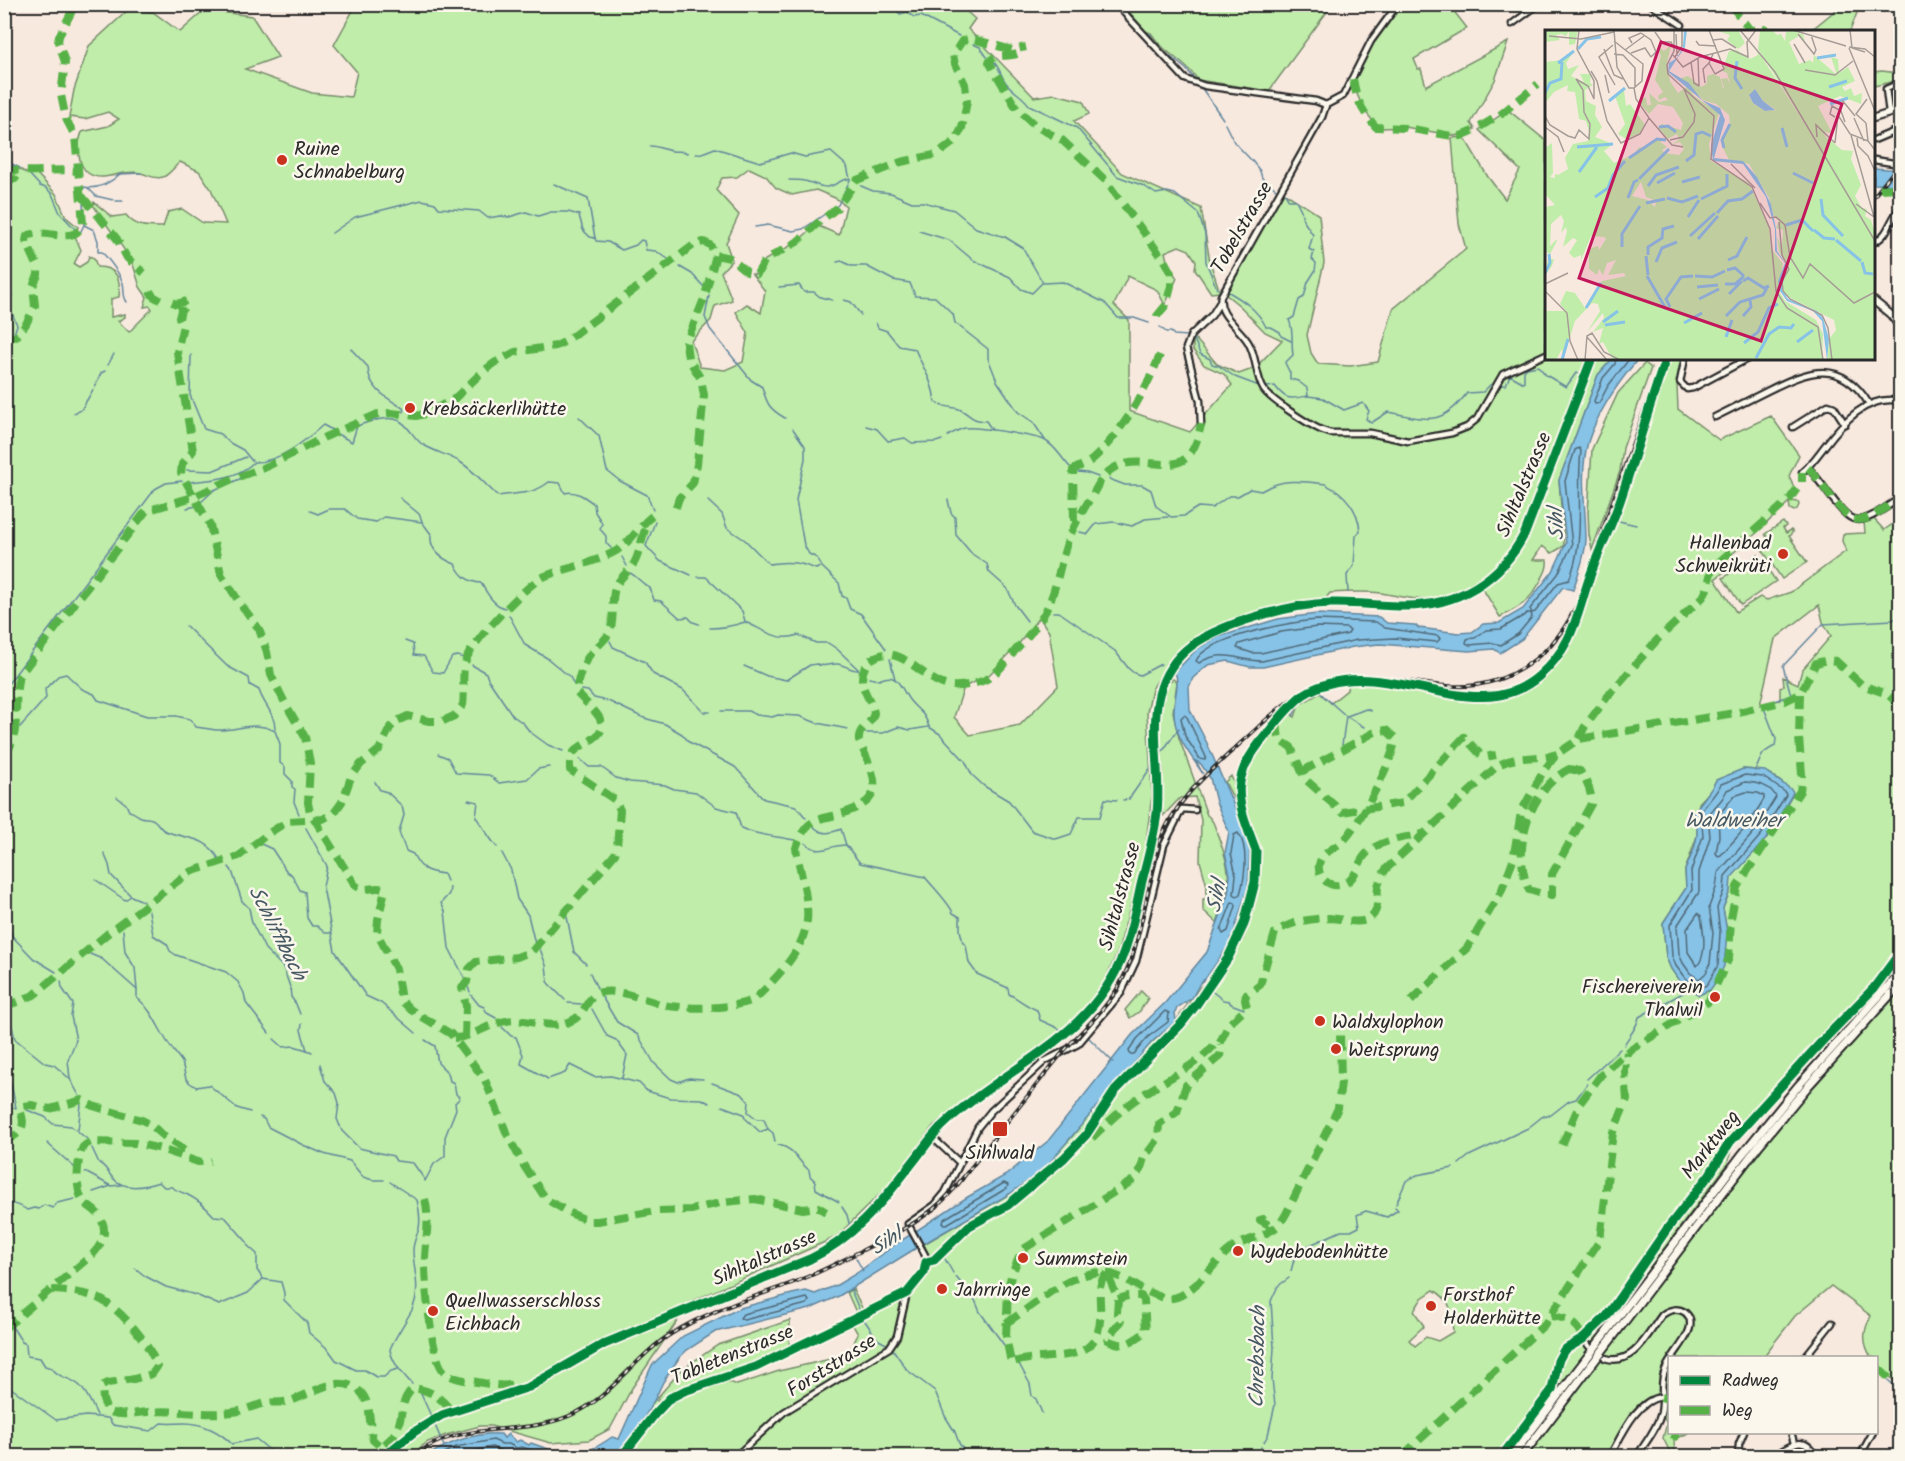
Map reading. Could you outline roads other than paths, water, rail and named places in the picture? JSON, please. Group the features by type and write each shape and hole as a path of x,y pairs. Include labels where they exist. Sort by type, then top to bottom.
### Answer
{"highway":[{"path":"1512,1456 1741,1156 1799,1085 1900,973"},
{"path":"1522,1456 1751,1154 1815,1078 1900,984"}],"main road":[{"path":"1875,118 1900,110"},
{"path":"1876,306 1900,327"},
{"name":"Sihltalstrasse","path":"384,1456 421,1427 446,1414 534,1384 604,1344 823,1253 847,1237 871,1214 932,1137 960,1112 1070,1030 1096,1002 1115,972 1131,928 1155,827 1158,788 1154,722 1157,699 1162,682 1177,659 1194,644 1213,633 1294,607 1328,603 1428,605 1457,597 1482,584 1507,561 1525,533 1591,360"}],"street":[{"path":"1116,4 1185,79 1205,86 1316,101 1326,105 1343,96 1371,41 1398,4"},
{"path":"1512,24 1539,4"},
{"path":"1650,4 1682,25"},
{"path":"1889,113 1886,89 1900,83"},
{"name":"Tobelstrasse","path":"1326,105 1322,117 1222,290 1220,302 1226,316 1247,340 1265,391 1313,426 1330,433 1370,433 1408,441 1452,433 1467,427 1477,419 1503,374 1545,354"},
{"path":"1875,140 1900,129"},
{"path":"1875,160 1900,164"},
{"path":"1875,242 1881,239 1898,211"},
{"path":"1201,424 1200,401 1186,348 1191,335 1212,315 1220,302"},
{"path":"1212,315 1221,313 1226,316"},
{"path":"1685,360 1680,382 1687,388 1693,388 1745,360"},
{"path":"1715,417 1800,375 1816,372 1830,373 1846,379 1858,388 1869,404"},
{"path":"1802,472 1808,468 1845,424 1869,404 1882,400 1900,401"},
{"path":"1793,427 1828,405 1834,407 1845,424"},
{"path":"1808,468 1842,513 1852,519 1866,520 1900,498"},
{"path":"932,1137 960,1163 978,1127 991,1111 1045,1061 1078,1044 1121,993 1136,961 1164,845 1182,809 1195,810"},
{"name":"Marktweg","path":"1502,1456 1552,1390 1561,1354 1569,1346 1582,1339 1607,1316 1667,1229 1710,1174 1734,1137 1873,989 1900,953"},
{"name":"Forststrasse","path":"736,1456 784,1412 890,1348 897,1336 907,1293 926,1266 922,1250 908,1224 935,1205 945,1193 960,1163"},
{"name":"Tabletenstrasse","path":"622,1456 670,1398 684,1391 756,1367 907,1293"},
{"path":"1605,1358 1613,1360 1630,1356 1662,1315 1675,1309 1686,1314 1690,1320 1690,1327 1673,1356"},
{"path":"1806,1356 1832,1323"},
{"path":"1582,1339 1589,1347"},
{"path":"1637,1456 1658,1422 1661,1410 1661,1381 1668,1364"},
{"path":"1610,1456 1634,1417 1649,1401 1661,1397"},
{"path":"1649,1401 1661,1410"},
{"path":"1738,1456 1743,1434"},
{"path":"1792,1434 1794,1443"},
{"path":"1860,1456 1872,1434"},
{"path":"1773,1456 1794,1443 1806,1445 1816,1456"}],"water":[{"path":"1875,168 1900,170 1900,185 1875,184"},
{"path":"1611,360 1637,360 1609,398 1588,442 1583,479 1586,540 1573,590 1563,587 1522,639 1500,653 1494,649 1469,651 1379,644 1353,647 1263,667 1250,667 1228,661 1208,665 1193,678 1189,687 1190,710 1207,743 1250,843 1248,886 1230,943 1200,983 1192,998 1177,1008 1176,1021 1152,1042 1045,1168 1011,1193 839,1296 810,1309 715,1332 687,1350 663,1382 633,1437 618,1453 610,1456 486,1454 427,1456 453,1442 472,1436 491,1434 501,1434 504,1438 508,1434 516,1442 520,1440 529,1445 531,1443 572,1454 590,1450 612,1437 619,1439 652,1365 683,1336 740,1308 806,1291 815,1294 837,1285 966,1198 1006,1175 1048,1141 1132,1035 1165,1003 1207,952 1228,894 1230,875 1225,853 1229,832 1216,802 1210,778 1201,764 1196,761 1203,774 1183,744 1176,728 1174,719 1177,686 1175,672 1197,649 1218,637 1278,619 1317,614 1379,617 1387,623 1415,625 1419,628 1459,633 1472,632 1483,624 1499,623 1523,609 1553,571 1566,543 1559,480 1598,375"},
{"name":"Waldweiher","path":"1743,769 1765,771 1793,793 1766,839 1731,878 1730,891 1723,908 1727,932 1724,966 1710,990 1699,995 1680,982 1671,969 1666,957 1663,923 1686,888 1685,870 1697,836 1697,824 1690,818 1716,780"}],"waterway":[{"path":"890,4 900,14 907,12 914,17 921,16 959,36"},
{"path":"1145,33 1150,34 1157,46"},
{"path":"973,44 980,47 987,57"},
{"path":"1161,49 1194,78"},
{"path":"993,61 1006,82 1029,105 1077,128 1117,176 1144,186 1156,194 1167,192 1175,194 1198,213 1205,234 1206,262 1217,289"},
{"path":"1201,87 1223,119"},
{"path":"1225,124 1234,142 1253,162 1262,178 1276,189"},
{"path":"650,146 688,153"},
{"path":"696,154 715,148 760,162 791,153 805,157 831,152 847,166 850,179"},
{"path":"4,160 20,168"},
{"path":"83,191 84,187 94,188 104,185 120,174 141,173"},
{"path":"30,175 52,194 60,213 76,230"},
{"path":"789,180 827,187 849,179"},
{"path":"755,227 768,225 793,231 803,229 838,205 850,180"},
{"path":"554,184 588,199 595,238"},
{"path":"861,186 873,191 891,193 912,202 923,202 954,210 976,228 1005,237 1023,248 1043,283 1063,282 1105,303 1118,318 1134,318 1149,323"},
{"path":"88,188 96,196 113,200"},
{"path":"1282,192 1286,194 1288,200 1296,200 1303,220 1313,235 1309,249 1314,252 1312,259 1316,263 1315,271 1308,282 1304,297 1299,300 1294,317 1289,320 1293,355 1285,363 1290,379 1298,381 1307,388 1308,396 1323,398 1344,410 1363,403 1369,411 1366,419 1371,423 1388,412 1423,418 1441,416 1449,412 1467,393 1483,392 1490,385 1495,384"},
{"path":"80,233 84,225 83,200"},
{"path":"332,233 355,217 422,200 435,203 439,208 479,211 488,218 509,217 526,212 538,216 551,212 568,212 579,215 583,230 596,241 608,242 622,250 636,245 641,240 644,241 646,250 656,251 668,259"},
{"path":"116,201 123,201"},
{"path":"84,225 94,230 98,241 98,252 102,252 119,275 127,302"},
{"path":"919,231 949,240 973,260 1010,277 1021,289 1032,293 1042,283"},
{"path":"837,262 842,261 851,266 866,266 893,280 910,283 915,296 935,297 953,314 955,323 988,349 988,358 997,381 1018,412 1033,422 1045,440"},
{"path":"680,267 692,274 704,287"},
{"path":"4,271 12,295 9,306 17,325 14,334"},
{"path":"779,287 799,285 804,292 814,292 820,297 832,300"},
{"path":"1227,291 1250,306 1266,327 1280,332 1281,336 1291,341"},
{"path":"709,296 705,317 710,329 751,380 762,387 772,409 785,418"},
{"path":"844,300 851,302 861,315"},
{"path":"876,323 878,328 887,331 899,346 915,349 930,381 935,402 959,409 976,420 986,421 992,430"},
{"path":"1160,327 1174,335 1187,336"},
{"path":"8,364 6,355 10,339"},
{"path":"1194,339 1200,354 1210,359 1212,364 1235,377 1259,386"},
{"path":"351,349 368,367 375,387 403,408 404,412"},
{"path":"108,365 114,354"},
{"path":"191,355 190,395 204,429 220,434 243,450 252,461"},
{"path":"1500,385 1506,385 1510,375 1524,383 1524,371 1527,368 1538,366 1546,375 1566,387 1576,373 1581,374"},
{"path":"95,387 101,373 105,371"},
{"path":"1267,387 1275,386 1289,398 1308,396"},
{"path":"74,413 81,410 93,390"},
{"path":"579,417 599,436 607,471 620,481 647,495 653,510"},
{"path":"337,434 352,442 357,426 380,419 399,420 418,441 465,466 498,496 530,492 549,482 560,483 565,493 577,493 594,504 595,512 602,523 600,529 606,536 606,543 611,548"},
{"path":"189,482 224,478 240,472 254,462 282,455 323,425 334,431"},
{"path":"866,426 877,429 888,441 905,438 912,443 942,440"},
{"path":"948,436 961,429 971,428 1039,438 1052,445 1070,467"},
{"path":"793,429 805,446 805,459 796,500 804,545 809,554 817,558 822,567 839,583 842,596 846,598 850,609 861,614 886,649"},
{"path":"187,470 212,471 246,457"},
{"path":"1078,472 1098,477"},
{"path":"200,503 214,490 242,478"},
{"path":"1109,479 1125,485 1142,485 1151,490 1156,506 1171,517 1184,516 1198,507 1212,508 1229,496 1238,496 1250,489 1261,491 1292,481 1326,484 1348,500 1359,525 1354,566 1347,575 1348,592"},
{"path":"4,689 155,489 166,483 182,481"},
{"path":"400,498 419,514 422,521"},
{"path":"948,500 951,513 955,517 956,535 972,554 987,564 989,572 1007,588 1015,605 1027,621"},
{"path":"708,501 722,514 727,528 745,540 769,564 787,562 816,569 820,567"},
{"path":"187,508 197,506"},
{"path":"310,511 318,514 329,509 345,509 357,519 376,522 384,517 422,522 431,534 432,545 437,553 455,564 465,578 481,583 488,595 505,608"},
{"path":"1080,532 1088,534 1096,524 1114,522 1132,526 1145,519 1168,517"},
{"path":"1619,521 1636,525"},
{"path":"655,522 646,546 660,561 691,575"},
{"path":"622,557 627,566"},
{"path":"630,573 650,588 654,600 661,601 680,618 688,617 699,624"},
{"path":"698,577 706,577 742,611 745,621"},
{"path":"1053,612 1059,612 1115,651 1134,673 1140,675 1161,664"},
{"path":"509,615 525,645 547,658 570,677 574,685"},
{"name":"Chrebsbach","path":"1763,705 1791,695 1783,666 1823,624 1900,618"},
{"path":"710,628 745,622 777,636 798,635 816,643 828,643 859,670"},
{"path":"186,626 227,666 249,678 250,685 259,690 271,713 275,729"},
{"path":"405,641 413,644 414,655 424,656 433,672 443,673 452,657 463,658"},
{"path":"610,641 613,647 645,662 653,674 683,690 704,712 710,712"},
{"path":"890,659 895,679"},
{"path":"744,666 767,676 786,680 810,665 817,664 822,666 838,664 858,670"},
{"path":"472,665 486,673 513,716 548,745 563,751"},
{"path":"20,727 46,698 45,689 58,676 66,674 82,689 94,694 98,700 147,716 176,716 190,719 196,727 216,730 252,726 267,728 275,731 280,744 280,763 285,767 285,774 292,781 292,787 295,789 294,802 299,814"},
{"path":"869,678 895,679 923,715 929,727 940,734 965,761 972,775 984,786 1009,801 1032,831 1056,839 1071,834 1079,817 1100,817 1105,799 1117,800"},
{"path":"1501,700 1541,680"},
{"path":"1293,716 1303,700 1317,689 1355,682 1376,683 1480,699"},
{"path":"581,690 588,691 594,698 608,701 644,718 665,724 682,734 689,742 735,767 764,799 796,806 806,818"},
{"path":"1318,691 1346,716 1364,727"},
{"name":"Chrebsbach","path":"1755,771 1763,754 1775,746 1776,739 1764,708"},
{"path":"1347,716 1366,709 1371,711"},
{"path":"721,711 748,711 772,717 799,716 817,723 848,729"},
{"path":"1342,745 1346,716"},
{"path":"865,733 883,733 898,727 910,730 928,727"},
{"path":"1162,752 1179,728"},
{"path":"438,754 448,758 456,773 489,775 499,783 527,779 538,769 549,767"},
{"path":"580,759 589,767 601,767 616,778 630,782 665,785 674,789 696,792 716,807 736,812 741,828 747,831 795,840"},
{"path":"1123,800 1129,799 1152,766"},
{"path":"375,782 380,790 387,792 402,806 404,815 399,832 406,851 413,854 425,869 444,874 447,881"},
{"path":"117,797 126,804 129,811 153,820 165,831 202,842 214,851 219,859"},
{"path":"468,800 478,802 476,817 497,847"},
{"path":"813,826 826,833 841,829 846,845 860,863 925,877 953,913 960,917 963,943 966,945 969,963 977,974 1008,988 1009,994 1037,1010 1040,1020 1062,1030"},
{"path":"306,828 327,866 323,887 335,951 366,996 381,1003 416,1033"},
{"path":"805,843 821,850 846,845"},
{"path":"261,844 272,849 287,872 292,875 300,890 305,892 307,918 312,926 317,926 325,933 332,933"},
{"path":"104,853 111,875 131,896"},
{"path":"502,853 511,870 517,899 528,915 535,944"},
{"name":"Schliffibach","path":"229,867 242,901 249,908 252,923 265,949 283,967 291,997 300,1014"},
{"path":"96,880 125,900 131,896 143,901"},
{"path":"450,887 449,894 441,903 445,911 449,948 464,977"},
{"path":"149,911 153,935 167,944 170,951 176,955 226,972 238,982 246,1003 269,1033"},
{"path":"567,917 574,952 586,964"},
{"path":"4,918 13,937 33,958 56,972"},
{"path":"123,930 125,952 135,968 137,990"},
{"path":"540,949 546,965 548,983 565,1000"},
{"path":"90,954 102,959 137,990 137,998 152,1015 172,1049"},
{"path":"590,973 597,988"},
{"path":"61,981 62,988 73,1004 71,1016 76,1040 68,1060 70,1079 80,1097"},
{"path":"468,987 470,992"},
{"path":"1209,989 1223,1000 1244,1009"},
{"name":"Chrebsbach","path":"1624,1045 1639,1017 1690,989"},
{"path":"471,995 487,1013 496,1018"},
{"path":"602,997 617,1022 638,1035 654,1063 671,1079 678,1082 689,1078 703,1079"},
{"path":"568,1003 581,1004"},
{"path":"592,1009 607,1036 616,1040 627,1055 622,1078"},
{"path":"9,1014 15,1039 45,1063 54,1065 70,1079"},
{"name":"Schliffibach","path":"302,1024 301,1030 307,1050 312,1052"},
{"path":"502,1027 511,1036 516,1037 523,1055 521,1064 548,1079 565,1073 570,1065 594,1077 611,1076 639,1083 647,1091 670,1098 702,1099 709,1103"},
{"path":"1088,1037 1113,1062"},
{"path":"274,1039 283,1047 294,1046 307,1050"},
{"path":"425,1040 435,1046 438,1063 448,1073 450,1081 454,1083 456,1094 460,1098 455,1103 456,1109 445,1137 445,1156 434,1164 425,1181"},
{"name":"Chrebsbach","path":"1587,1079 1620,1049"},
{"path":"173,1050 182,1062 186,1079 190,1083 196,1087 209,1085 237,1108 250,1112"},
{"name":"Schliffibach","path":"320,1064 325,1081 336,1093 339,1103 337,1119 342,1131 359,1148 393,1156 396,1161 413,1163 425,1180"},
{"path":"4,1077 11,1083 16,1108 9,1107 4,1111"},
{"path":"712,1083 742,1094 749,1102 748,1112 757,1119 764,1119 768,1129"},
{"name":"Chrebsbach","path":"1459,1164 1469,1156 1528,1128 1543,1116 1551,1115 1569,1101 1576,1099 1587,1084"},
{"path":"78,1130 81,1105"},
{"path":"722,1106 744,1114 745,1118 760,1132 768,1129 773,1133 775,1141"},
{"path":"27,1110 45,1117 53,1124 71,1126 87,1139"},
{"path":"260,1117 264,1119 268,1127 303,1145 350,1161 363,1177 384,1180"},
{"path":"47,1143 74,1167"},
{"path":"778,1145 792,1152 809,1170 810,1176 815,1181 816,1189 839,1202"},
{"path":"92,1148 99,1163 122,1184 140,1186 159,1182 164,1187 172,1187 194,1198 214,1216 225,1217 257,1254 257,1270 263,1279 281,1282 284,1300 307,1323 309,1333 328,1349 336,1360 356,1370 365,1370 376,1377 384,1377 398,1369"},
{"name":"Chrebsbach","path":"1396,1204 1406,1181 1417,1175 1453,1168"},
{"path":"85,1172 111,1186"},
{"path":"390,1182 417,1200 420,1214 413,1250 417,1287 415,1301 390,1350 401,1372 412,1384"},
{"path":"93,1192 121,1185"},
{"path":"4,1200 27,1210 39,1209 44,1205 53,1208 57,1203 75,1199"},
{"path":"842,1207 850,1227"},
{"name":"Chrebsbach","path":"1291,1271 1296,1252 1299,1250 1341,1231 1351,1231 1359,1227 1357,1215 1366,1211 1387,1217 1398,1210 1395,1207"},
{"path":"944,1258 944,1252 962,1236"},
{"path":"856,1258 863,1271"},
{"path":"945,1259 953,1273"},
{"path":"135,1268 166,1287 196,1295 219,1305 248,1293 263,1279"},
{"path":"956,1277 965,1288 963,1286"},
{"name":"Chrebsbach","path":"1264,1442 1268,1435 1275,1405 1272,1379 1274,1348 1271,1301 1278,1286 1289,1278"},
{"path":"850,1288 861,1314"},
{"path":"967,1291 1004,1345"},
{"path":"4,1316 8,1321"},
{"path":"863,1318 877,1339 888,1345"},
{"path":"13,1328 22,1342 26,1344 27,1356 40,1358 45,1366 80,1386 88,1396 97,1415"},
{"path":"892,1348 907,1370 935,1391 945,1416 967,1456"},
{"path":"1009,1352 1014,1358"},
{"path":"1018,1362 1030,1384 1032,1396 1036,1399 1042,1413"},
{"path":"1878,1371 1900,1391"},
{"path":"4,1383 56,1420 86,1416 108,1418 113,1425 151,1431 161,1423 192,1423 211,1429 232,1444 256,1439 272,1452 273,1456"},
{"path":"420,1392 432,1418"},
{"path":"434,1423 444,1446"},
{"name":"Chrebsbach","path":"1259,1456 1261,1447"}],"railway":[{"path":"1875,195 1900,163"},
{"path":"958,1184 1063,1052 1101,1011 1120,984 1134,951 1159,844 1174,813 1195,787 1263,722 1298,695 1317,685 1336,679 1390,678 1448,686 1470,686 1491,682 1528,665 1558,636 1570,619 1579,599 1661,360"},
{"path":"413,1456 432,1444 452,1437 471,1432 549,1422 584,1409 610,1389 657,1344 671,1334 718,1310 819,1272 899,1231 933,1209 963,1178"}],"place":[{"name":"Ruine Schnabelburg","path":"282,160"},
{"name":"Krebsäckerlihütte","path":"410,408"},
{"name":"Hallenbad Schweikrüti","path":"1783,554"},
{"name":"Fischereiverein Thalwil","path":"1715,997"},
{"name":"Waldxylophon","path":"1320,1021"},
{"name":"Weitsprung","path":"1336,1049"},
{"name":"Sihlwald","path":"1000,1129"},
{"name":"Wydebodenhütte","path":"1238,1251"},
{"name":"Summstein","path":"1023,1258"},
{"name":"Jahrringe","path":"942,1289"},
{"name":"Forsthof Holderhütte","path":"1431,1306"},
{"name":"Quellwasserschloss Eichbach","path":"433,1311"}],"water label":[{"name":"Sihl","path":"1556,524"},
{"name":"Sihl","path":"1216,896"},
{"name":"Sihl","path":"886,1241"}]}
